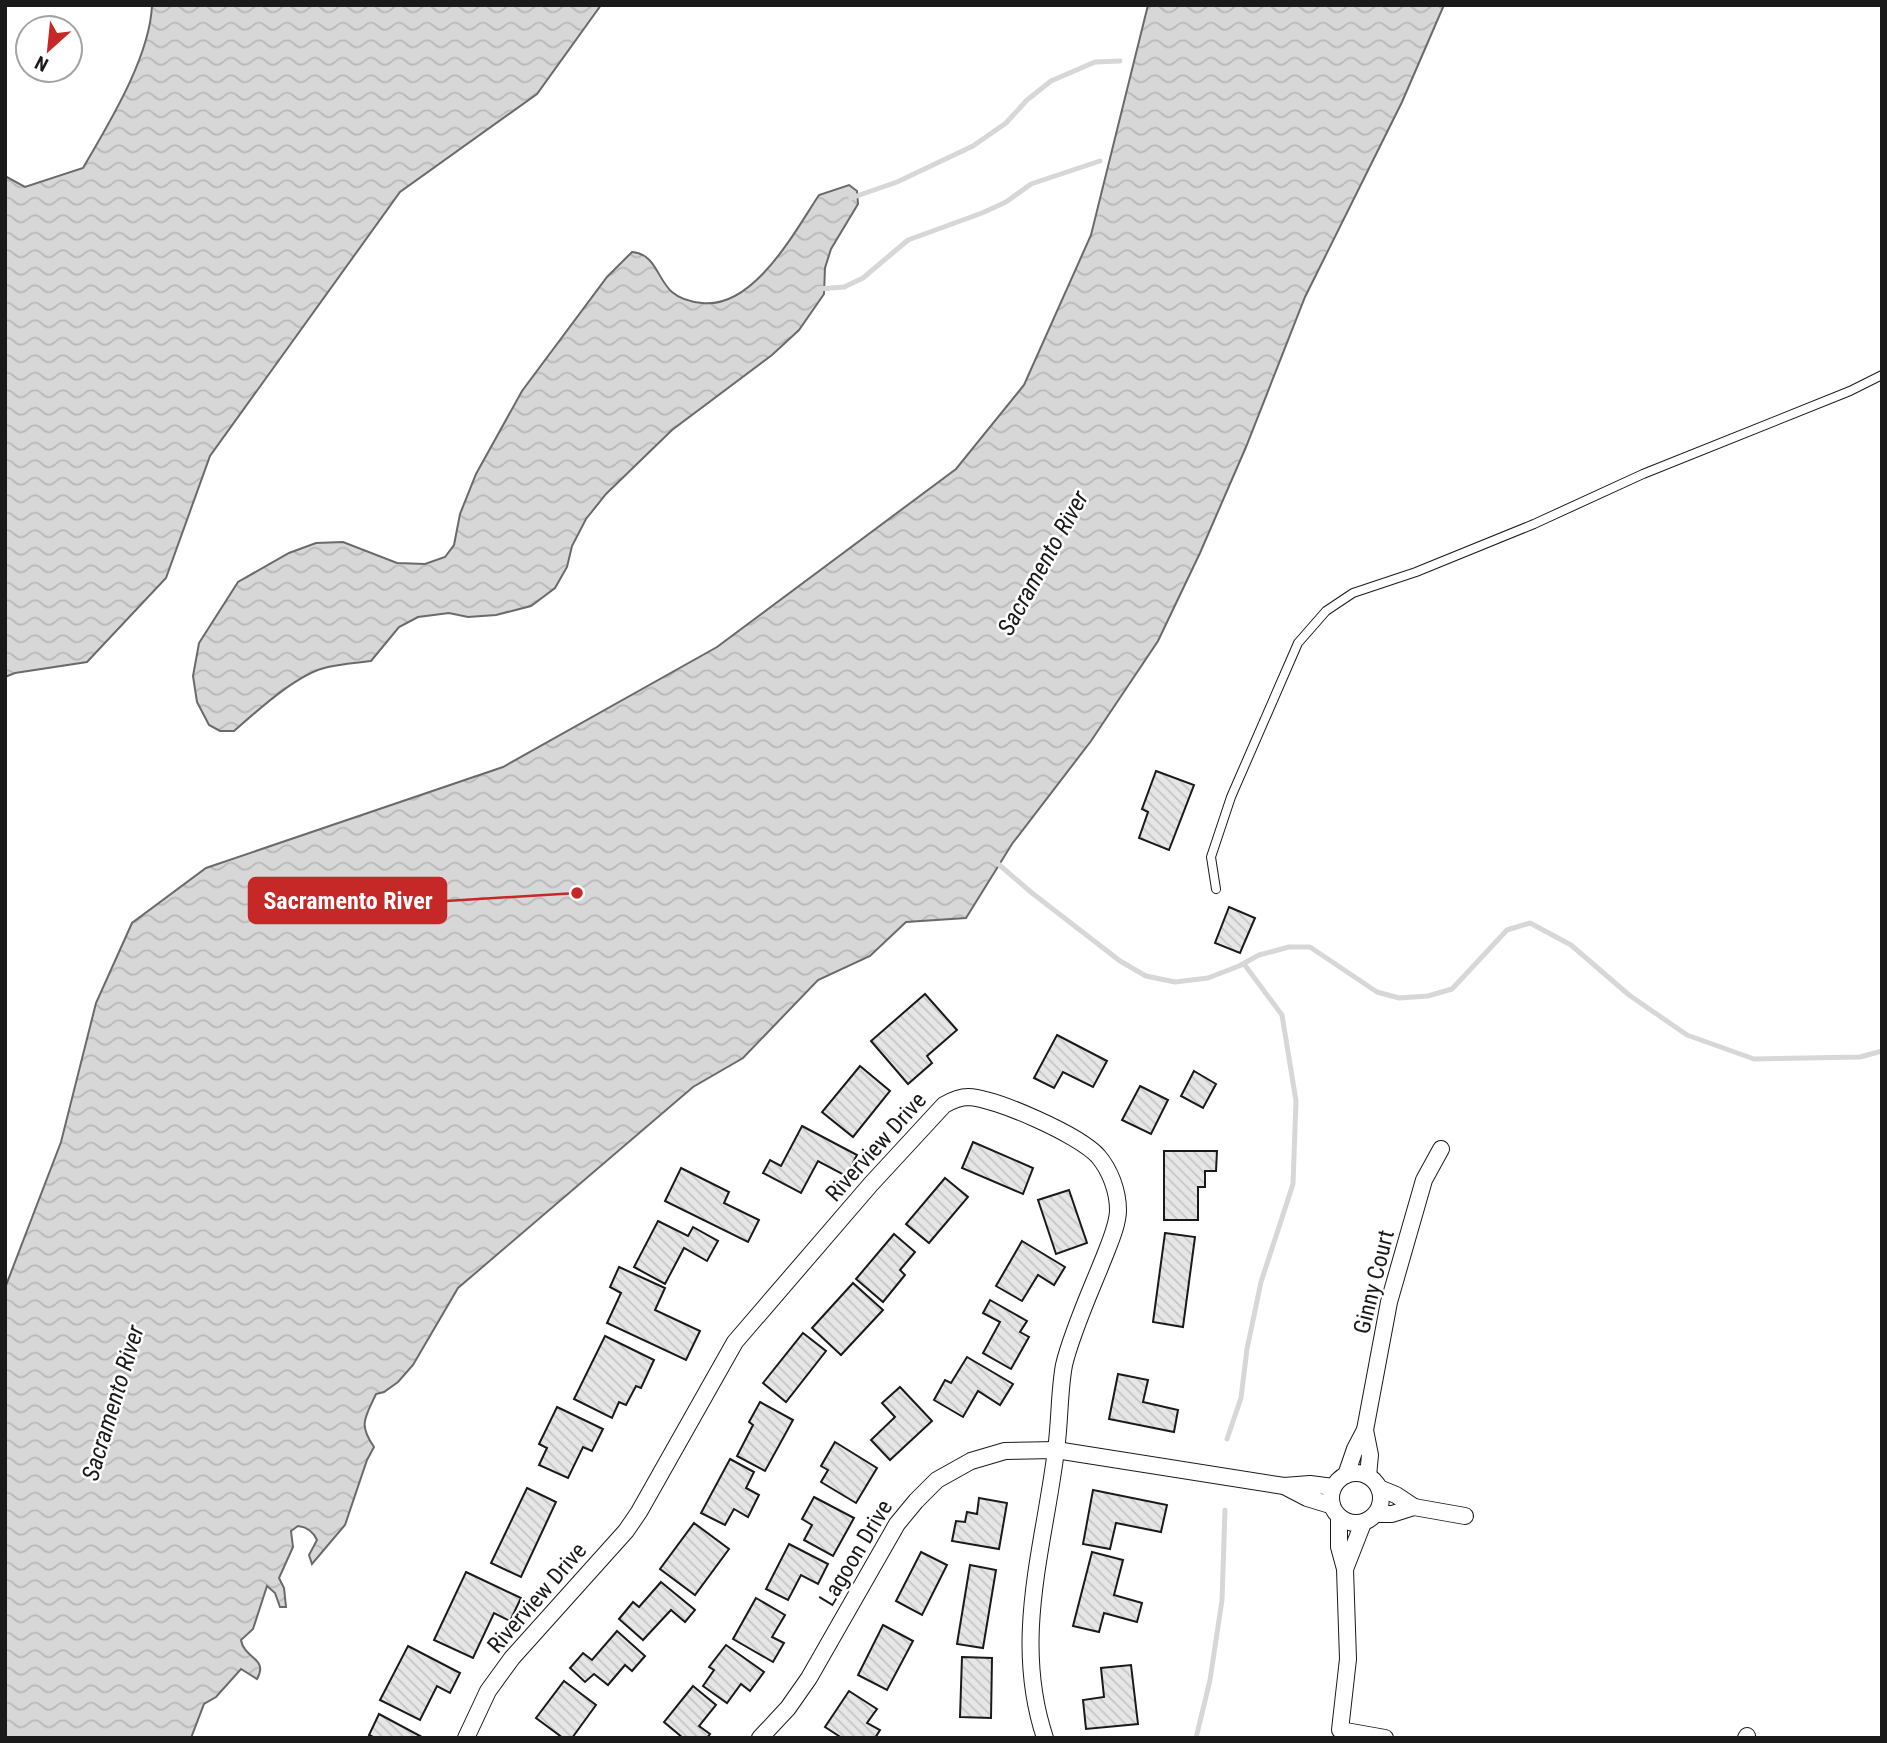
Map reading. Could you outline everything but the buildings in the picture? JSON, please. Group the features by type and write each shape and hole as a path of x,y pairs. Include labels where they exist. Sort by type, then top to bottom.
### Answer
{"street":[{"name":"Riverview Drive","path":"466,1738 488,1691 512,1658 626,1531 639,1512 735,1342 934,1115 944,1105 961,1098 984,1100 1023,1114 1080,1141 1099,1157 1116,1192 1118,1208 1115,1225 1065,1365 1056,1450 1030,1618 1032,1679 1035,1703 1045,1738"},
{"name":"Ginny Court","path":"1366,1430 1389,1302 1424,1180 1441,1149"},
{"path":"1283,1486 1333,1486 1346,1475 1355,1448 1366,1430"},
{"path":"1345,1569 1370,1518 1380,1506 1366,1430"},
{"name":"Lagoon Drive","path":"760,1738 788,1708 809,1678 897,1524 937,1480 971,1461 1005,1451 1056,1450 1283,1486"},
{"path":"1346,1475 1360,1473 1414,1507 1465,1516"},
{"path":"1283,1486 1335,1511 1347,1523 1414,1507"},
{"path":"1333,1486 1339,1546 1345,1569 1348,1659 1340,1730 1385,1738"}],"lane":[{"path":"1216,889 1211,857 1231,797 1298,643 1326,611 1353,593 1451,558 1534,524 1643,474 1850,391 1882,375"}],"water":[{"path":"152,5 601,5 537,94 400,192 210,456 166,578 87,662 15,673 5,677 5,176 25,187 83,168 136,68 150,25"},
{"name":"Sacramento River","path":"1148,5 1444,5 1402,102 1305,297 1246,447 1158,641 1091,741 1012,844 966,918 906,922 870,956 818,980 743,1058 693,1087 458,1288 413,1365 398,1382 376,1394 365,1421 366,1432 374,1447 345,1525 312,1564 309,1555 317,1540 309,1530 301,1527 291,1531 293,1547 279,1578 284,1588 286,1607 280,1607 275,1593 267,1586 253,1629 241,1640 246,1651 258,1662 260,1672 257,1679 241,1669 216,1697 204,1704 191,1738 5,1738 5,1288 61,1142 96,1003 132,923 206,868 503,767 717,647 956,469 1024,385 1091,235"},
{"path":"849,185 857,191 858,204 831,249 825,268 824,294 799,330 772,355 672,430 606,494 586,519 572,546 567,567 555,588 531,606 496,615 468,617 449,613 418,617 399,627 371,661 328,667 304,677 278,694 234,731 220,731 209,725 197,702 193,676 199,643 238,582 289,553 316,543 343,542 397,563 425,564 445,557 454,545 460,514 476,474 522,391 607,277 632,252 646,257 667,287 679,297 702,303 721,302 739,294 771,265 819,195"}],"waterway":[{"path":"851,198 897,182 973,146 1006,123 1027,100 1051,81 1095,62 1120,61"},
{"path":"818,289 844,287 863,278 908,240 982,213 1006,202 1031,184 1100,161"},
{"path":"996,862 1120,961 1146,976 1175,982 1208,978 1259,955 1289,947 1310,947 1377,992 1399,998 1428,996 1452,989 1507,930 1530,923 1571,945 1629,995 1687,1035 1754,1059 1860,1057 1882,1051"},
{"path":"1227,1439 1241,1398 1247,1349 1261,1282 1293,1184 1296,1101 1282,1015 1244,964"},
{"path":"1196,1738 1210,1680 1222,1600 1225,1510"}],"place":[{"name":"Sacramento River","path":"577,893"}]}
